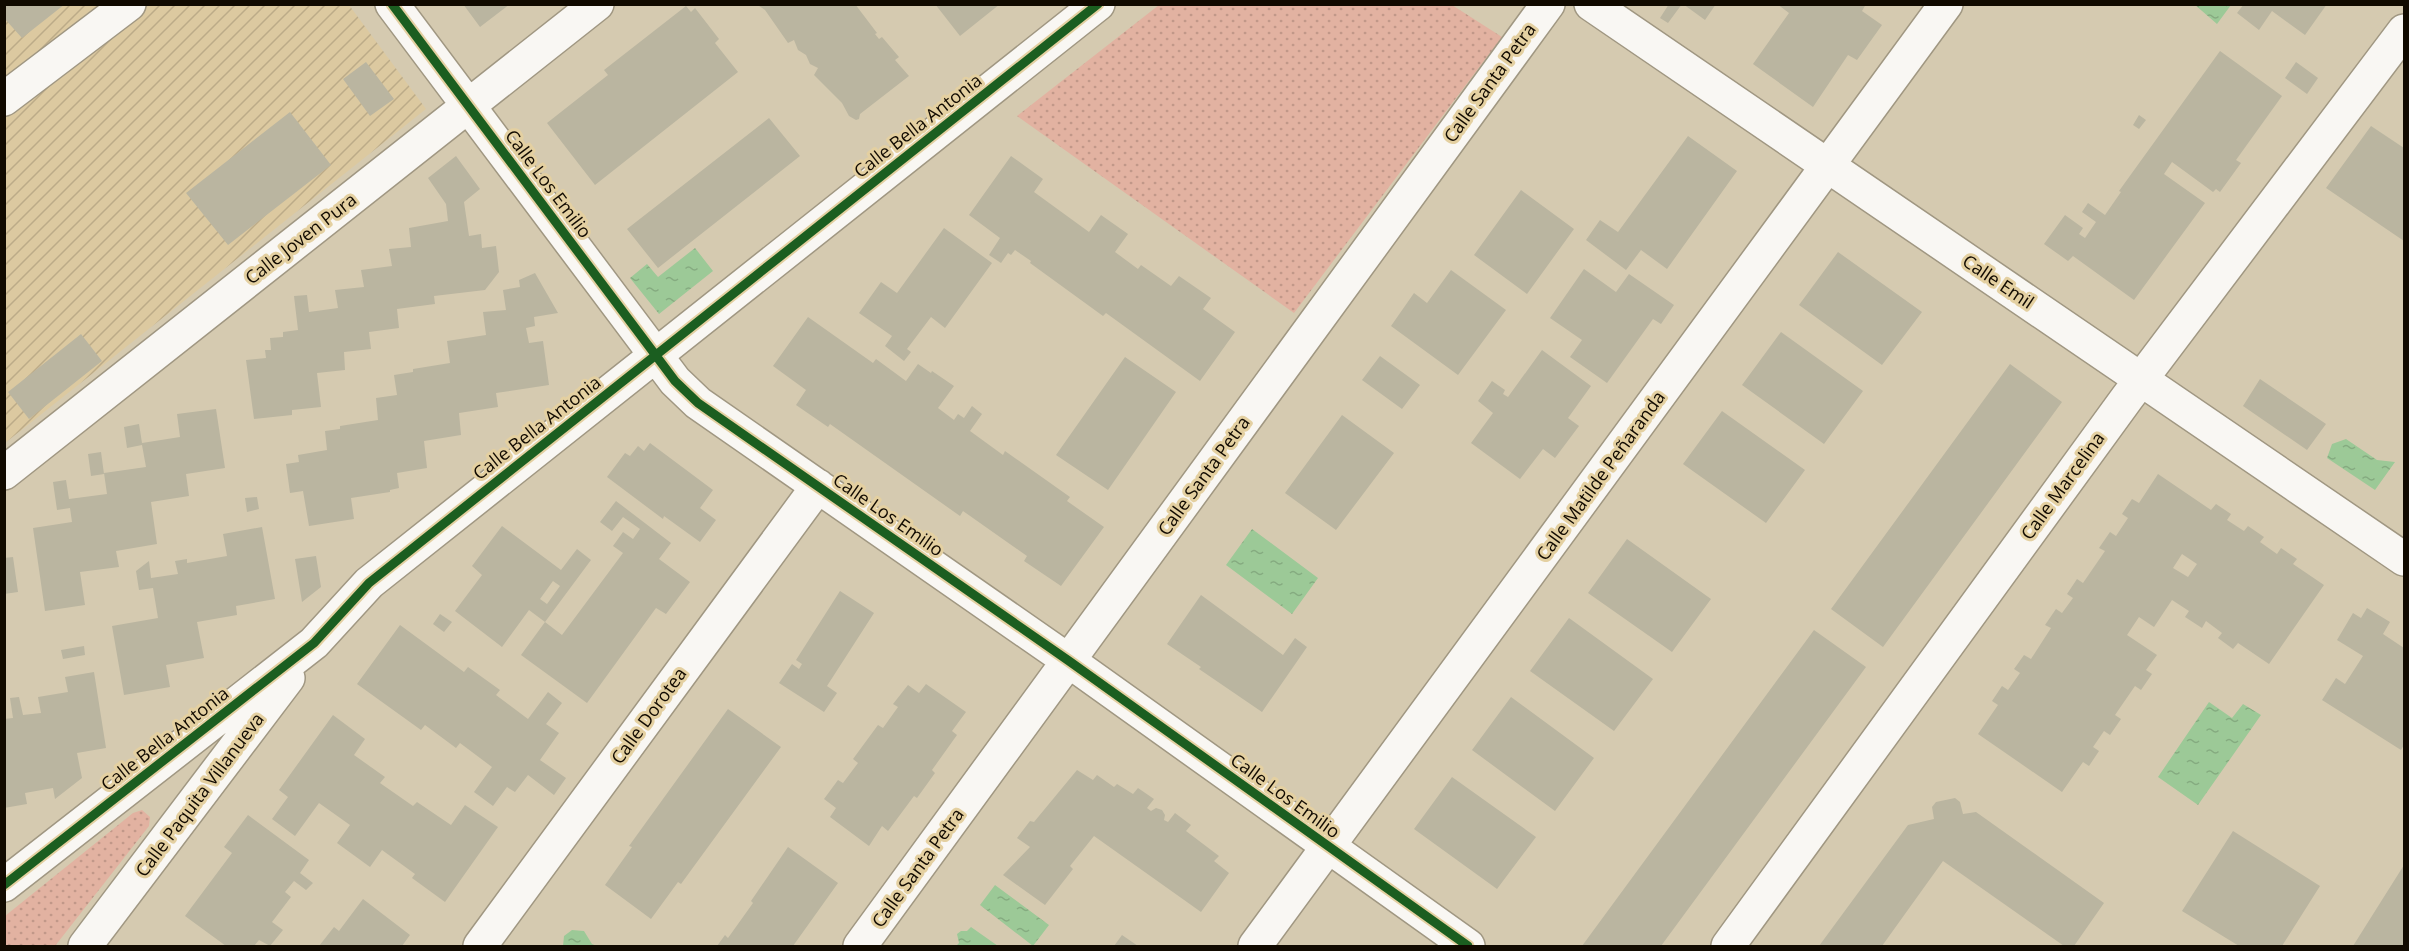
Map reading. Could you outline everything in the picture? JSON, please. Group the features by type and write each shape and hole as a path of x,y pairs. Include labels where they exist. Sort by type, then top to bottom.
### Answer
{"street":[{"path":"4,99 129,4"},
{"name":"Calle Los Emilio","path":"392,4 655,355 675,381 698,403 1069,661 1468,946"},
{"name":"Calle Joven Pura","path":"4,473 597,4"},
{"name":"Calle Bella Antonia","path":"4,885 314,643 369,583 1098,4"},
{"name":"Calle Santa Petra","path":"860,946 1548,4"},
{"name":"Calle Emil","path":"1591,4 2404,559"},
{"name":"Calle Matilde Peñaranda","path":"1256,946 1946,4"},
{"name":"Calle Marcelina","path":"1728,946 2141,380 2404,31"},
{"name":"Calle Dorotea","path":"480,946 818,486"},
{"name":"Calle Paquita Villanueva","path":"85,946 314,643"}],"shaded area":[{"path":"5,5 349,5 426,109 5,443"},
{"path":"1159,5 1452,5 1502,37 1294,313 1017,116"},
{"path":"142,810 150,817 149,826 55,946 5,946 5,916 133,813"}],"water":[{"path":"2194,4 2231,4 2231,5 2217,24"},
{"path":"695,248 713,271 659,314 630,278 647,264 658,277"},
{"path":"2346,439 2377,460 2395,462 2375,490 2327,458 2332,444"},
{"path":"1252,529 1318,578 1292,614 1226,565"},
{"path":"2209,702 2232,718 2243,704 2261,715 2198,805 2158,777"},
{"path":"995,885 1049,925 1033,946 980,905"},
{"path":"971,927 998,946 956,946 959,943 957,934"},
{"path":"572,930 584,931 592,944 597,946 563,946 564,936"}],"building":[{"path":"4,4 65,4 22,38 4,18"},
{"path":"463,4 510,4 480,27"},
{"path":"756,4 855,4 879,39 882,37 899,57 895,60 909,76 860,114 859,119 856,120 849,116 842,103 814,75 818,68 810,64 806,55 798,50 794,40 788,43 765,10"},
{"path":"935,4 1000,4 960,36"},
{"path":"1669,4 1682,4 1668,23 1660,18"},
{"path":"1683,4 1716,4 1705,20"},
{"path":"1777,4 1866,4 1862,11 1882,25 1857,60 1848,55 1813,107 1753,64 1789,13"},
{"path":"2244,4 2327,4 2305,35 2272,11 2259,30 2237,13"},
{"path":"686,6 691,12 695,8 719,39 715,43 738,72 595,185 547,123 608,75 604,70"},
{"path":"2220,51 2282,96 2236,160 2241,163 2220,192 2216,189 2213,192 2172,162 2164,174 2205,203 2134,300 2073,256 2068,261 2044,244 2065,215 2083,228 2079,234 2085,238 2096,222 2082,212 2088,203 2105,215 2121,192 2119,191"},
{"path":"366,62 394,99 370,116 343,79"},
{"path":"2296,62 2318,78 2307,94 2285,78"},
{"path":"290,112 331,165 228,245 186,193"},
{"path":"2139,115 2146,120 2139,129 2133,125"},
{"path":"769,118 800,156 658,268 627,229"},
{"path":"2371,126 2404,148 2404,241 2326,188"},
{"path":"1688,136 1737,171 1667,269 1641,250 1626,270 1586,240 1600,220 1618,232"},
{"path":"456,156 480,189 464,202 469,236 481,234 482,248 496,246 499,272 485,290 434,296 435,304 397,309 399,328 369,332 371,349 344,352 345,370 317,373 321,407 292,410 292,415 254,419 246,360 266,358 265,350 271,350 270,338 283,337 283,332 298,330 294,296 307,295 309,312 338,308 335,290 364,287 361,270 392,266 389,249 411,247 409,228 448,221 446,204 428,178"},
{"path":"1011,156 1043,179 1034,192 1089,232 1101,215 1128,234 1115,252 1138,269 1141,265 1171,286 1179,276 1211,298 1203,309 1235,332 1200,381 1106,313 1103,316 1015,250 1011,255 1008,253 1001,263 989,255 1000,238 969,215"},
{"path":"1521,190 1574,229 1527,294 1474,255"},
{"path":"944,228 992,263 945,328 931,317 907,349 911,352 904,361 885,346 892,336 859,313 881,282 897,293"},
{"path":"1838,252 1922,312 1882,365 1799,305"},
{"path":"1584,269 1616,292 1629,274 1674,305 1661,324 1653,319 1607,383 1570,357 1582,340 1550,318"},
{"path":"1451,270 1506,310 1458,375 1391,326 1414,293 1427,303"},
{"path":"535,273 558,313 534,317 535,326 526,328 529,343 543,341 549,385 496,393 498,407 459,413 461,435 424,441 427,468 397,473 399,488 390,490 390,492 351,498 354,519 309,526 303,491 290,493 286,464 299,462 298,455 327,450 325,431 340,429 340,426 378,420 376,398 397,395 394,375 413,372 413,369 450,363 447,341 486,335 483,312 506,310 503,290 520,287 519,280"},
{"path":"808,317 873,363 876,359 906,381 918,364 954,386 938,408 954,420 958,414 964,418 972,406 982,414 970,431 1003,455 1005,451 1070,497 1067,501 1104,527 1061,586 1024,561 1027,556 963,511 960,516 830,424 828,427 796,405 806,390 773,366"},
{"path":"1781,332 1863,391 1824,444 1742,385"},
{"path":"81,334 102,361 29,419 8,392"},
{"path":"1542,350 1591,386 1568,418 1579,426 1555,458 1543,449 1520,479 1471,443 1493,413 1478,401 1492,381 1505,390 1503,394 1508,397"},
{"path":"1380,356 1420,385 1402,409 1362,380"},
{"path":"1125,357 1176,392 1108,490 1056,455"},
{"path":"2010,364 2062,402 1883,647 1831,609"},
{"path":"2260,379 2326,424 2307,450 2243,406"},
{"path":"216,409 225,468 186,474 189,496 151,502 157,544 116,551 119,567 80,572 85,605 45,611 33,528 72,522 70,508 57,510 53,482 66,480 69,499 107,494 104,473 146,467 142,445 127,448 124,427 139,424 142,443 180,437 177,414"},
{"path":"1722,411 1805,470 1766,523 1683,464"},
{"path":"1342,415 1394,453 1336,530 1285,493"},
{"path":"650,443 713,490 700,508 716,520 700,542 664,516 663,519 607,477 625,453 630,456 638,446 644,451"},
{"path":"101,452 104,474 91,476 88,454"},
{"path":"2158,474 2211,510 2216,504 2231,514 2227,520 2244,531 2248,526 2264,537 2260,542 2277,554 2281,548 2297,559 2293,564 2324,585 2269,664 2238,643 2233,649 2218,638 2222,633 2206,621 2202,628 2185,617 2189,611 2172,600 2154,627 2139,617 2127,635 2157,655 2146,670 2152,674 2141,690 2135,686 2115,715 2121,719 2110,735 2104,731 2093,747 2099,751 2089,766 2083,762 2062,792 1978,734 1998,705 1992,701 2002,686 2008,690 2020,673 2014,669 2024,655 2031,659 2051,628 2045,625 2056,609 2062,613 2073,598 2067,594 2077,579 2083,583 2105,551 2099,548 2110,532 2116,536 2128,518 2122,514 2132,499 2139,503","holes":["2182,554 2197,564 2188,577 2173,568"]},
{"path":"257,497 259,509 247,512 245,498"},
{"path":"616,501 671,543 659,559 690,582 666,614 656,608 587,703 521,655 545,622 562,635 623,553 613,546 623,532 633,539 640,529 623,517 612,531 600,522"},
{"path":"502,526 561,570 577,549 591,560 545,622 529,610 502,647 455,611 482,575 472,566","holes":["553,581 560,586 547,604 540,599"]},
{"path":"262,527 275,599 236,606 237,615 197,622 204,658 166,665 170,687 124,695 112,626 158,618 153,588 139,590 136,571 149,561 151,578 178,574 175,561 187,559 187,563 227,556 223,534"},
{"path":"1627,539 1711,599 1672,652 1588,593"},
{"path":"316,556 321,587 302,602 295,559"},
{"path":"13,557 18,592 4,594 4,558"},
{"path":"840,591 874,613 827,686 837,693 824,712 779,683 792,664 799,669 802,664 796,660"},
{"path":"1201,595 1283,655 1295,638 1307,647 1262,712 1167,644"},
{"path":"2367,608 2390,622 2383,634 2404,648 2404,745 2401,750 2322,700 2336,678 2345,684 2363,656 2337,640 2353,613 2361,618"},
{"path":"440,614 452,622 444,632 433,624"},
{"path":"1569,618 1653,679 1614,731 1530,671"},
{"path":"400,625 464,672 468,667 500,690 496,695 528,719 548,692 562,703 546,724 559,733 540,760 566,778 554,795 528,775 515,792 507,787 493,806 474,792 492,767 460,743 456,748 425,725 421,730 357,684"},
{"path":"1814,630 1866,667 1661,946 1582,946"},
{"path":"84,646 85,655 63,659 61,650"},
{"path":"94,672 106,748 77,753 82,778 55,799 53,788 25,793 27,804 4,808 4,719 13,718 10,698 19,697 23,715 41,713 38,697 68,692 65,677"},
{"path":"926,684 966,712 952,731 957,735 932,770 935,773 917,798 914,796 888,831 882,826 869,846 830,817 836,808 824,799 838,780 843,783 858,763 853,759 878,725 883,728 898,707 893,704 908,685 919,693"},
{"path":"1511,697 1594,758 1555,811 1472,750"},
{"path":"728,709 781,747 681,884 678,882 651,919 605,885 632,847 629,846"},
{"path":"333,715 365,739 354,755 385,777 380,783 413,806 417,802 451,825 465,805 498,827 445,902 412,878 415,874 382,850 370,867 337,843 350,825 319,803 295,836 272,819 288,797 279,790"},
{"path":"1077,770 1093,780 1097,775 1114,787 1117,784 1133,794 1138,788 1154,799 1147,808 1151,811 1156,808 1162,810 1165,815 1164,820 1168,822 1175,813 1191,825 1186,831 1219,856 1214,861 1229,873 1201,912 1094,836 1070,866 1073,869 1045,905 1003,875 1030,847 1017,838 1030,821 1034,822"},
{"path":"1452,777 1536,837 1497,889 1414,829"},
{"path":"1955,798 1960,802 1963,814 1976,812 2104,903 2074,946 2064,946 1943,861 1882,946 1819,946 1908,825 1934,819 1932,807 1936,802"},
{"path":"248,815 309,860 300,873 313,883 306,890 294,881 285,892 291,897 272,922 283,930 270,946 259,940 254,946 226,946 185,916 232,853 224,847"},
{"path":"2233,831 2320,886 2282,946 2239,946 2182,911"},
{"path":"788,847 838,883 793,946 717,946 725,935 728,938"},
{"path":"2404,865 2404,946 2353,946"},
{"path":"363,899 410,935 402,946 319,946 334,927 339,931"},
{"path":"1122,935 1138,946 1114,946"}],"cycle path":[{"path":"392,4 675,381 698,403 1069,661 1468,946"},
{"path":"4,885 314,643 369,583 1098,4"}]}
